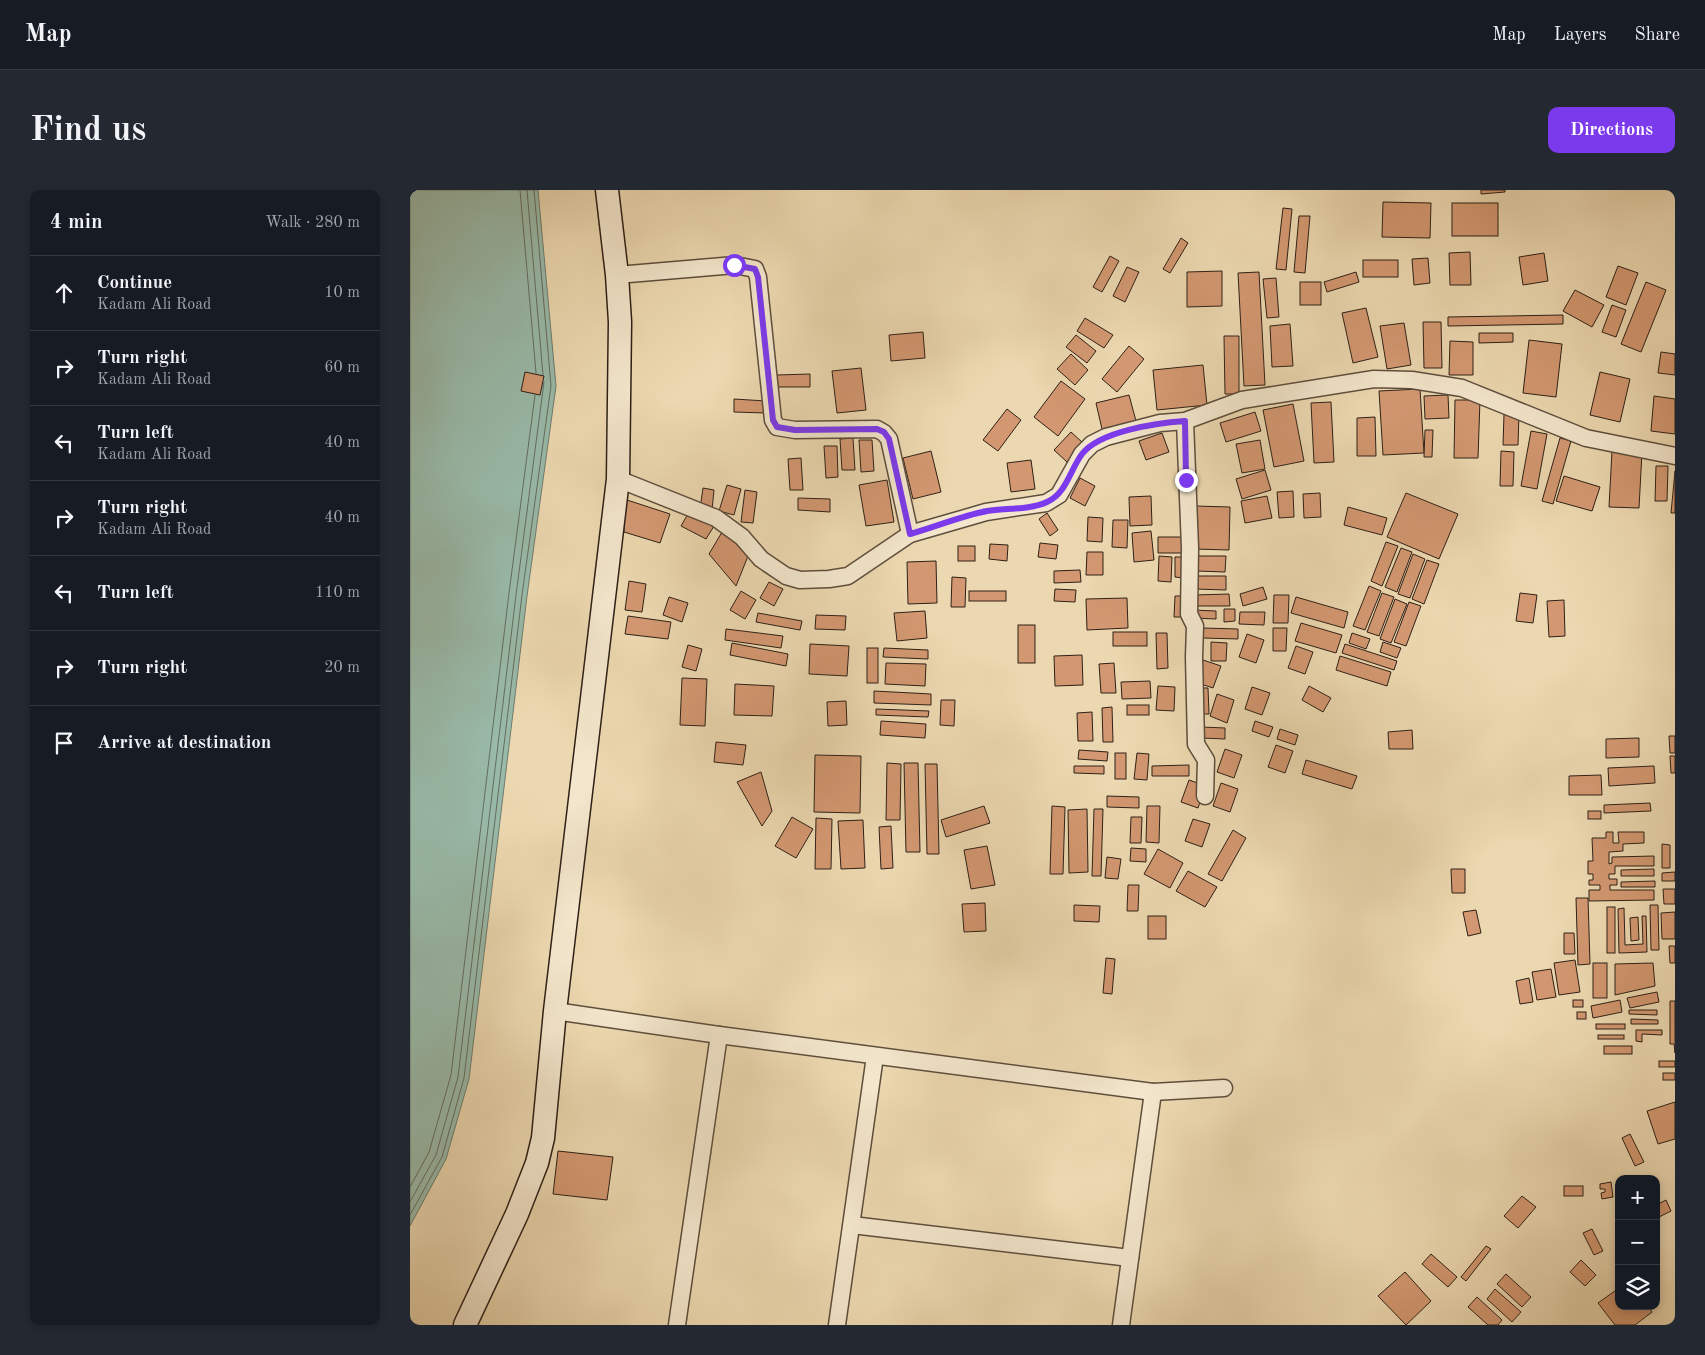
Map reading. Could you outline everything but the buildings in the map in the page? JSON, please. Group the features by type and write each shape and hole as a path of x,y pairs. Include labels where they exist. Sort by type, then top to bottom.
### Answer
{"street":[{"path":"465,1325 517,1214 537,1163 542,1138 555,1011 618,479 620,322 617,275 607,190"},
{"path":"617,275 734,265 755,269 758,277 773,420 777,427 795,430 877,429 884,432 889,439 910,534"},
{"path":"618,479 716,518 742,537 761,559 786,576 800,580 848,576 910,534 986,512 1046,503 1059,495 1082,454 1092,444 1106,437 1160,423 1185,421 1242,400 1374,379 1412,380 1462,388 1586,438 1675,456"},
{"path":"1185,421 1190,548 1189,614 1195,626 1196,744 1206,760 1205,796"},
{"path":"555,1011 720,1035 1152,1092 1224,1088"},
{"path":"677,1325 720,1035"},
{"path":"837,1325 875,1056"},
{"path":"1121,1325 1152,1092"},
{"path":"852,1225 1130,1258"}],"water":[{"path":"410,190 538,190 556,386 527,596 469,1079 446,1159 410,1226"}],"route":[{"path":"734,265 755,269 758,277 773,420 777,427 795,430 877,429 884,432 889,439 910,534 986,512 1046,503 1059,495 1082,454 1092,444 1106,437 1160,423 1185,421 1186,480"}]}
